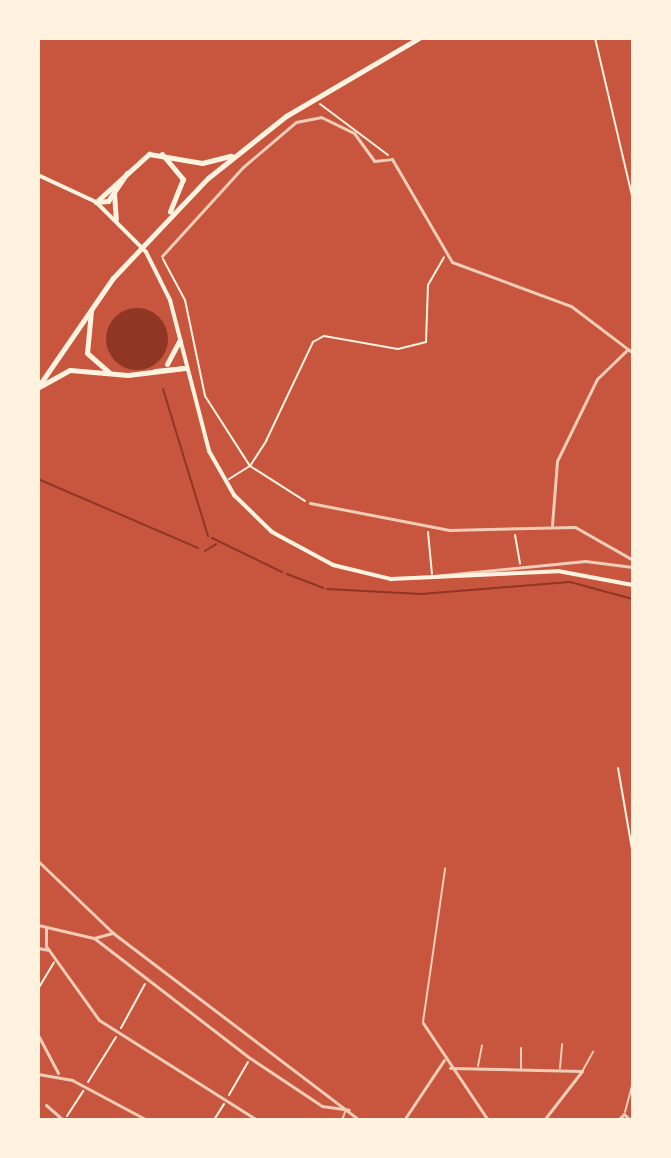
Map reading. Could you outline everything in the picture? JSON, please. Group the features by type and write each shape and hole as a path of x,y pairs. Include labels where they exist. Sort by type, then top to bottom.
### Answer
{"highway":[{"path":"38,387 113,278 161,223 235,154 321,92 419,38"},
{"path":"96,202 130,169 161,153 202,163 235,154"},
{"path":"161,153 183,179 167,217"},
{"path":"96,202 114,193 130,169"},
{"path":"114,193 116,219"},
{"path":"94,303 84,344 98,367 114,375"},
{"path":"167,365 180,340"},
{"path":"154,371 167,365 185,368"},
{"path":"38,387 70,370 114,375 185,368"}],"main road":[{"path":"38,175 96,202 116,219 159,275 180,340 202,437 225,482 259,521 315,558 369,575 433,579 558,571 633,585"}],"street":[{"path":"162,256 243,167 306,116 354,133 374,161 392,159 444,256 571,306 633,353"},
{"path":"552,525 557,461 597,379 628,349"},
{"path":"310,503 427,524 580,528 633,560"},
{"path":"433,579 437,571 585,561 633,567"},
{"path":"38,861 113,933 359,1120"},
{"path":"38,925 94,938 113,933"},
{"path":"46,928 49,950 55,960 118,1034 257,1120"},
{"path":"94,938 146,983 250,1058 322,1106 347,1111"},
{"path":"38,948 49,950"},
{"path":"423,1023 450,1068 488,1120"},
{"path":"38,1035 58,1075"},
{"path":"404,1120 445,1059"},
{"path":"450,1068 582,1071"},
{"path":"544,1120 582,1071"},
{"path":"38,1074 58,1075 147,1120"},
{"path":"46,1105 64,1120"},
{"path":"618,1120 624,1114 630,1120"}],"lane":[{"path":"423,1023 445,869"},
{"path":"559,1070 562,1044"},
{"path":"478,1068 482,1045"},
{"path":"521,1048 521,1068"},
{"path":"582,1071 593,1052"},
{"path":"624,1114 633,1083"},
{"path":"342,1120 347,1111"}],"path":[{"path":"595,38 633,200"},
{"path":"308,97 392,159"},
{"path":"162,256 185,300 205,396 250,466 310,503"},
{"path":"225,482 250,466 313,342 324,336 398,349 426,342 428,285 444,256"},
{"path":"427,524 433,579"},
{"path":"514,527 520,565"},
{"path":"618,768 633,855"},
{"path":"38,989 55,960"},
{"path":"95,1070 146,983"},
{"path":"214,1120 250,1058"},
{"path":"64,1120 80,1096"}],"shaded area":[{"path":"137,308 159,317 168,339 159,361 137,370 115,361 106,339 115,317"}],"waterway":[{"path":"163,389 208,536"},
{"path":"38,479 198,548"},
{"path":"212,538 282,572"},
{"path":"205,551 216,544"},
{"path":"287,574 323,588"},
{"path":"327,589 421,594 570,582 633,599"}]}
